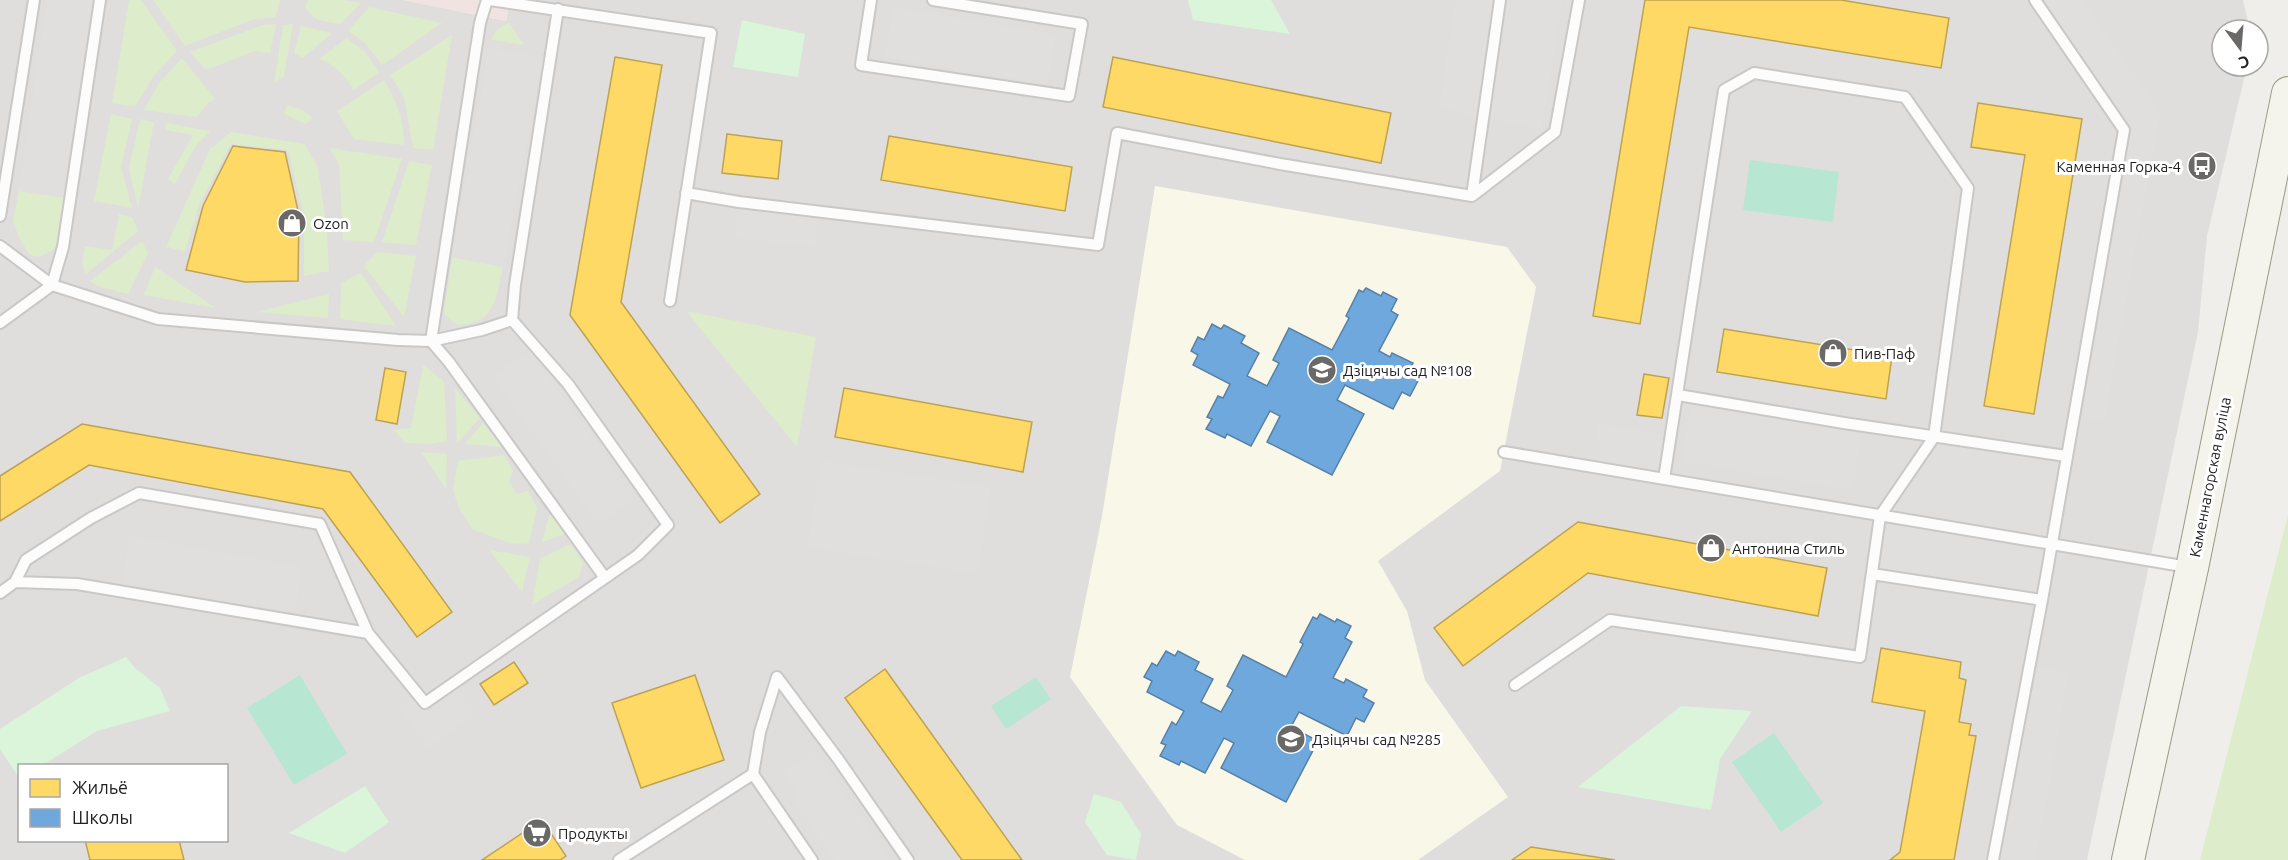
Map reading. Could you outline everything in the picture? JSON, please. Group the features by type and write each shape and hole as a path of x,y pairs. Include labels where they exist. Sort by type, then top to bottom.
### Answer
{"main road":[{"name":"Каменнагорская вуліца","path":"2128,860 2192,568 2288,93"}],"lane":[{"path":"0,216 34,0"},
{"path":"0,323 52,285 63,247 100,0"},
{"path":"605,578 449,362 431,341 480,23 489,0 711,33 670,301"},
{"path":"871,0 861,65 1069,96 1082,24 933,0"},
{"path":"1472,196 1500,0"},
{"path":"686,193 739,202 1098,245 1118,133 1280,164 1472,196 1555,132 1579,0"},
{"path":"1993,860 2042,600 2124,130 2035,0"},
{"path":"0,593 15,582 26,560 91,518 139,494 320,524 368,633 425,703 638,555 668,525 568,384 512,320 515,285 558,9"},
{"path":"1515,685 1610,620 1860,657 1880,516 1934,437 1968,188 1905,97 1754,73 1724,90 1664,479"},
{"path":"0,246 52,285 158,320 431,341 482,330 512,320"},
{"path":"1678,395 2066,456"},
{"path":"1504,453 2192,568"},
{"path":"1872,574 2042,600"},
{"path":"15,582 77,584 368,633"},
{"path":"812,860 753,774 760,732 777,677 838,759 908,860"},
{"path":"619,860 753,774"}],"shaded area":[{"path":"0,0 403,0 506,21 510,0 2243,0 2247,18 2210,18 2210,78 2244,78 2207,236 2198,332 2087,860 0,860"},
{"path":"47,0 96,0 66,198 19,191"},
{"path":"403,0 510,0 506,21"},
{"path":"1456,0 1562,0 1541,129 1439,108"},
{"path":"2035,0 2082,0 2160,112 2104,421 2075,413 2124,130"},
{"path":"893,7 1056,35 1047,85 885,57"},
{"path":"489,48 543,57 503,267 452,257"},
{"path":"1155,186 1507,247 1536,287 1500,471 1378,561 1407,611 1425,680 1508,797 1418,860 1245,860 1177,825 1070,677 1102,516"},
{"path":"739,202 819,211 815,247 735,238"},
{"path":"529,351 635,498 599,524 493,377"},
{"path":"1692,402 1862,432 1852,490 1682,461"},
{"path":"1597,424 1672,436 1664,479 1603,470"},
{"path":"1934,437 2066,456 2042,600 1872,574 1880,516"},
{"path":"821,461 991,487 978,573 807,547"},
{"path":"129,536 302,567 295,612 123,584"},
{"path":"2029,666 2069,673 2035,860 1993,860"},
{"path":"447,674 476,714 428,748 399,708"},
{"path":"814,751 890,860 835,860 793,800 800,795 784,772"}],"green space":[{"path":"129,0 141,0 177,51 152,78 135,107 112,103"},
{"path":"153,0 280,0 276,17 254,19 185,46"},
{"path":"308,0 343,0 361,3 340,24 312,16 305,7"},
{"path":"1188,0 1271,0 1290,34 1193,20"},
{"path":"369,7 442,23 382,65 365,43 348,31"},
{"path":"742,20 805,34 798,77 733,67"},
{"path":"509,23 524,45 492,40 496,31"},
{"path":"276,24 270,53 255,51 206,70 190,52 263,25"},
{"path":"293,24 284,76 274,83 283,25"},
{"path":"301,26 332,33 303,58 294,53"},
{"path":"452,35 433,150 413,148 404,97 390,75"},
{"path":"347,38 365,52 379,72 354,90 335,67 319,59"},
{"path":"182,58 215,99 207,104 197,117 144,110 159,83"},
{"path":"384,80 399,111 404,145 354,139 337,111"},
{"path":"287,105 303,110 313,118 305,124 284,114"},
{"path":"111,114 132,119 121,167 132,208 94,201"},
{"path":"140,119 154,122 138,209 129,168"},
{"path":"166,123 210,131 195,147 175,184 168,179 193,135 165,130"},
{"path":"231,132 305,144 318,168 327,230 329,271 304,276 304,217 288,150 231,144 200,203 185,251 166,247 210,149"},
{"path":"330,148 402,159 374,242 343,240 339,165"},
{"path":"1750,160 1839,172 1833,222 1743,210"},
{"path":"409,161 432,165 416,245 382,242"},
{"path":"19,191 66,198 57,248 39,257 30,255 19,238 13,220"},
{"path":"119,214 132,217 138,231 86,274 82,264 85,246 112,250"},
{"path":"142,241 148,253 128,294 97,286 90,281"},
{"path":"377,252 416,256 404,317 364,266"},
{"path":"452,257 503,267 495,301 487,315 481,320 464,325 457,324 444,313"},
{"path":"155,267 216,308 144,295"},
{"path":"361,273 396,326 340,319 341,283"},
{"path":"329,294 328,318 257,312"},
{"path":"686,311 816,337 797,447"},
{"path":"423,365 444,381 447,441 429,444 405,443 394,430 411,428"},
{"path":"455,388 480,418 457,443"},
{"path":"483,423 502,447 465,444"},
{"path":"421,452 447,454 446,489"},
{"path":"504,455 513,471 509,481 517,494 528,491 537,508 529,544 509,543 472,529 458,506 453,489 458,461"},
{"path":"550,512 567,533 542,542"},
{"path":"2288,515 2288,860 2200,860"},
{"path":"571,544 583,563 579,577 532,605 540,558"},
{"path":"489,550 530,557 522,592"},
{"path":"126,657 135,668 160,688 170,711 97,731 45,764 18,764 18,776 0,749 0,729 79,678"},
{"path":"300,675 347,754 294,785 247,708"},
{"path":"1036,677 1051,699 1006,729 991,706"},
{"path":"1681,706 1752,711 1720,759 1711,810 1578,787"},
{"path":"1774,733 1823,803 1781,832 1732,762"},
{"path":"365,786 389,822 345,853 289,833"},
{"path":"1094,794 1121,802 1141,834 1136,860 1107,855 1085,822"}],"building: Жильё":[{"path":"1645,0 1841,0 1949,18 1941,68 1689,27 1640,324 1593,316"},
{"path":"615,57 662,65 621,302 760,494 720,523 570,315"},
{"path":"1113,57 1391,113 1381,163 1103,107"},
{"path":"1978,103 2082,119 2034,414 1984,406 2025,155 1971,147"},
{"path":"727,134 782,141 778,179 722,173"},
{"path":"889,136 1072,167 1065,211 881,180"},
{"path":"233,146 285,152 299,215 298,281 245,282 186,270 203,206"},
{"path":"1724,329 1892,356 1886,399 1717,372"},
{"path":"385,368 406,372 397,424 376,420"},
{"path":"1644,374 1669,378 1662,418 1637,415"},
{"path":"844,388 1032,422 1023,472 835,437"},
{"path":"82,424 350,472 452,612 417,637 323,509 89,465 0,521 0,476"},
{"path":"1578,522 1827,568 1818,616 1588,573 1463,666 1434,628"},
{"path":"1881,648 1961,662 1959,678 1966,680 1959,722 1971,724 1969,735 1976,736 1954,860 1890,860 1900,852 1925,711 1872,702"},
{"path":"514,662 528,683 494,705 480,684"},
{"path":"885,669 1022,860 962,860 845,698"},
{"path":"695,675 724,760 641,788 612,703"},
{"path":"542,820 566,856 560,860 482,860"},
{"path":"86,842 180,842 184,860 90,860"},
{"path":"1531,847 1615,860 1512,860"}],"building: Школы":[{"name":"Дзіцячы сад №108","path":"1366,288 1381,296 1383,292 1397,299 1391,311 1398,315 1379,351 1390,357 1392,353 1413,363 1409,371 1420,377 1410,396 1402,392 1393,409 1345,385 1337,400 1364,414 1332,475 1267,442 1280,416 1270,411 1251,446 1227,434 1225,438 1206,429 1212,419 1207,417 1218,396 1223,398 1230,384 1193,365 1198,355 1191,351 1198,337 1204,340 1212,324 1221,329 1224,325 1245,336 1241,343 1259,353 1247,376 1267,386 1279,363 1273,360 1289,328 1332,350 1349,318 1346,316 1359,290 1363,292"},
{"name":"Дзіцячы сад №285","path":"1320,614 1335,622 1337,619 1351,626 1345,638 1352,642 1333,678 1344,683 1346,679 1367,690 1363,697 1374,703 1364,722 1356,718 1347,736 1299,712 1291,727 1318,741 1286,802 1221,768 1234,743 1224,738 1205,773 1181,761 1179,765 1160,756 1166,745 1161,743 1172,722 1176,725 1184,711 1147,692 1152,681 1144,677 1152,663 1157,666 1166,651 1175,656 1178,651 1199,662 1195,670 1213,679 1201,702 1221,712 1233,690 1227,686 1243,655 1286,677 1303,644 1300,642 1313,617 1317,619"}],"place":[{"name":"Каменная Горка-4","path":"2202,166"},
{"name":"Ozon","path":"292,223"},
{"name":"Пив-Паф","path":"1833,353"},
{"name":"Дзіцячы сад №108","path":"1322,370"},
{"name":"Антонина Стиль","path":"1711,548"},
{"name":"Дзіцячы сад №285","path":"1291,739"},
{"name":"Продукты","path":"537,833"}]}
